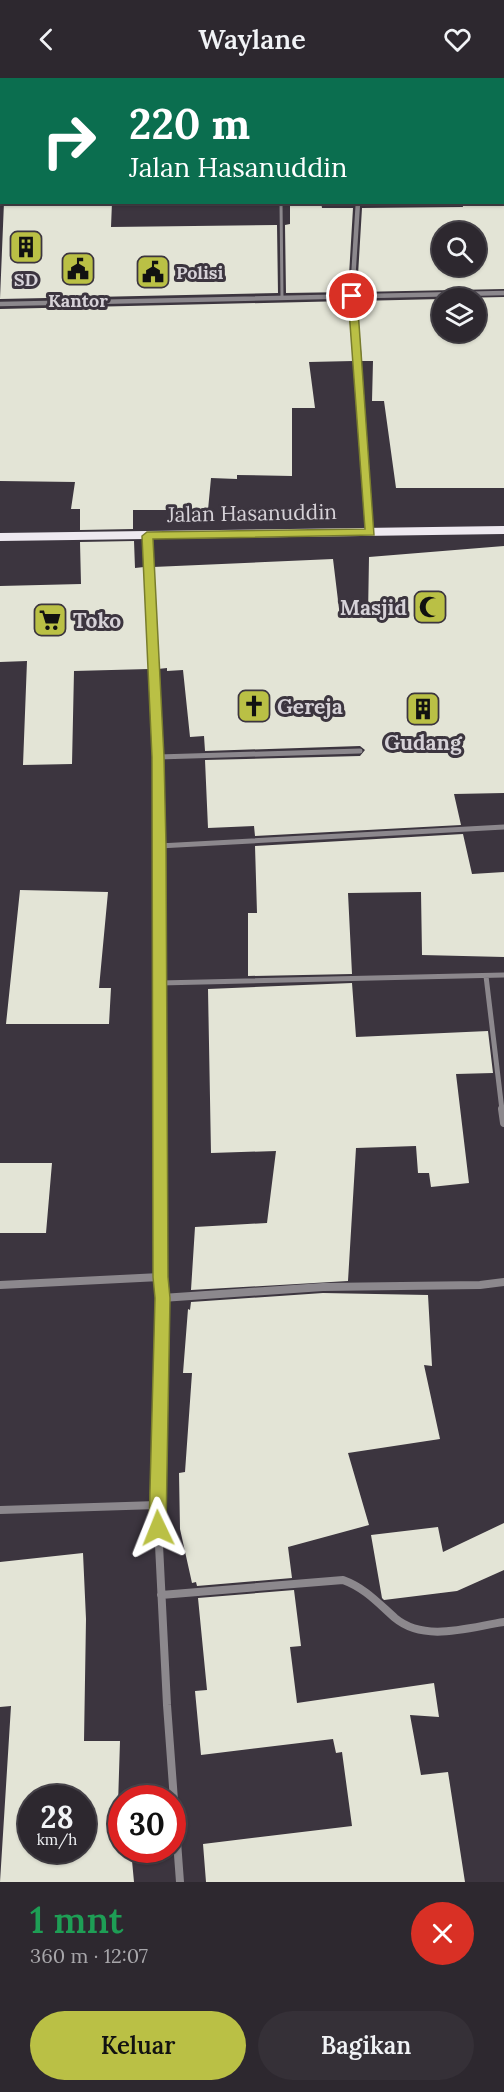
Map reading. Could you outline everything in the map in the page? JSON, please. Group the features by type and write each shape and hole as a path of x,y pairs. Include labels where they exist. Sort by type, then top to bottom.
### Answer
{"highway":[{"name":"Jalan Hasanuddin","path":"0,537 504,530"}],"street":[{"path":"358,204 352,296 370,532"},
{"path":"0,304 504,293"},
{"path":"147,536 158,757 159,846 160,1277 162,1298 157,1506 180,1882"},
{"path":"158,757 360,751"},
{"path":"159,846 504,827"},
{"path":"160,984 504,975"},
{"path":"486,976 504,1123"},
{"path":"0,1285 160,1277"},
{"path":"162,1298 323,1287 480,1286 504,1282"},
{"path":"0,1510 157,1506"},
{"path":"161,1595 343,1580 358,1584 403,1624 417,1630 434,1631 504,1622"}],"lane":[{"path":"281,204 282,297"}],"building":[{"path":"4,204 112,204 111,227 277,225 278,293 0,299"},
{"path":"290,204 321,204 322,208 353,208 348,292 286,293 285,225 290,224"},
{"path":"462,204 504,204 504,289 432,288 432,290 357,292 362,208 463,207"},
{"path":"486,297 504,297 504,488 396,488 384,401 372,401 373,361 362,361 357,301 432,299 432,342 486,342"},
{"path":"348,301 353,361 309,362 315,408 292,408 292,476 237,475 237,479 211,478 208,510 133,510 133,529 80,530 80,509 71,509 75,482 0,481 0,309"},
{"path":"134,541 135,568 144,567 149,669 74,671 72,764 23,765 27,661 0,662 0,586 81,584 80,542"},
{"path":"504,546 504,793 454,794 461,825 255,836 254,826 208,828 205,760 360,756 365,750 360,746 205,751 204,736 190,737 183,670 158,669 153,567 333,559 340,617 368,616 369,557"},
{"path":"463,834 472,874 504,872 504,957 422,955 421,892 348,893 352,974 248,976 248,913 257,913 255,846"},
{"path":"20,890 108,892 99,988 111,988 109,1024 6,1024"},
{"path":"352,983 356,1037 488,1031 493,1073 456,1074 469,1183 431,1187 429,1173 418,1173 416,1146 356,1148 348,1281 191,1290 195,1227 267,1223 276,1151 211,1153 208,989"},
{"path":"0,1163 52,1163 46,1233 0,1233"},
{"path":"323,1293 428,1295 432,1366 424,1365 440,1439 348,1453 369,1525 288,1547 292,1578 197,1586 196,1582 192,1583 180,1529 179,1473 185,1472 192,1373 183,1373 188,1309 190,1310 191,1302"},
{"path":"504,1523 504,1570 457,1591 384,1600 382,1598 371,1535 438,1527 443,1552"},
{"path":"83,1553 86,1619 84,1741 120,1741 119,1785 108,1785 108,1863 132,1863 134,1882 0,1882 11,1706 0,1707 0,1562"},
{"path":"294,1590 301,1646 290,1647 297,1703 434,1683 439,1717 410,1715 421,1775 448,1772 465,1882 206,1882 203,1844 352,1826 342,1752 336,1753 333,1739 201,1755 195,1691 207,1690 198,1598"}],"place":[{"name":"SD","path":"26,247"},
{"name":"Kantor","path":"78,269"},
{"name":"Polisi","path":"153,272"},
{"name":"Masjid","path":"430,607"},
{"name":"Toko","path":"50,620"},
{"name":"Gereja","path":"254,706"},
{"name":"Gudang","path":"423,709"}],"route":[{"path":"158,1528 162,1298 160,1277 159,846 158,757 147,536 370,532 352,296"}]}
